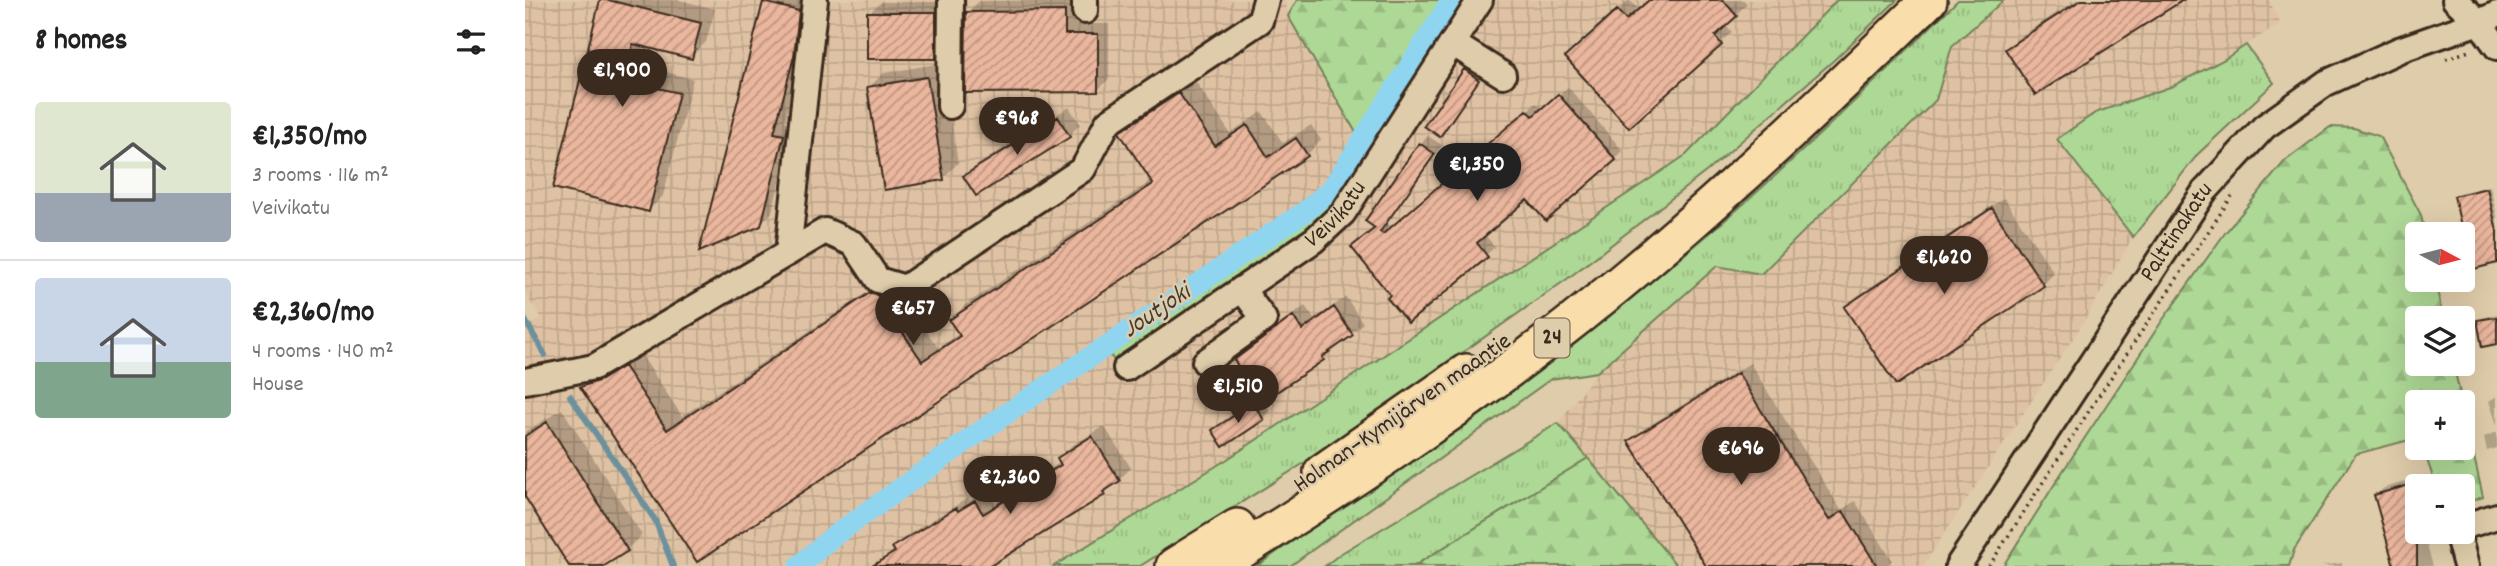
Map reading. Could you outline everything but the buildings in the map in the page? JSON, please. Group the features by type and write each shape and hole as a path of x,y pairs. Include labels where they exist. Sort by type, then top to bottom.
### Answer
{"highway":[{"name":"Holman–Kymijärven maantie","path":"1217,566 1389,457 1552,338 1773,149 1929,0"},
{"name":"Holman–Kymijärven maantie","path":"1174,566 1323,472 1460,377 1725,177 1856,70"}],"street":[{"path":"788,253 815,0"},
{"path":"950,106 951,0"},
{"path":"525,381 594,367 825,231 854,244 877,280 905,288 1083,169 1108,122 1260,21 1266,0"},
{"name":"Veivikatu","path":"1126,368 1314,240 1343,213 1480,0"},
{"path":"2455,0 2488,18 2496,45"},
{"name":"Palttinakatu","path":"1958,566 2204,192 2264,128 2326,83 2399,50 2488,18"},
{"path":"1452,43 1503,75"},
{"path":"1205,362 1263,319 1242,289"},
{"path":"2475,523 2497,516"},
{"path":"2460,544 2466,566"}],"path":[{"path":"2443,60 2496,45"},
{"path":"1989,566 2238,189"}],"shaded area":[{"path":"525,0 1285,0 1288,16 1358,136 1329,184 1303,208 822,536 786,566 532,566 525,556 525,329 541,318 525,293"},
{"path":"1490,0 1837,0 1686,155 1226,460 1054,566 807,566 833,543 982,436 1109,353 1126,378 1318,247"},
{"path":"2004,0 2269,0 2280,23 2225,59 2173,86 2095,113 2057,139 2133,237 2083,323 1923,566 1677,566 1558,423 1597,372 1717,266 1761,274 1936,100 1952,46"}],"green space":[{"path":"1297,0 1445,0 1358,136 1288,16"},
{"path":"1456,0 1461,0 1461,15 1346,193 1323,218 1115,362 1109,353 1308,215 1335,190"},
{"path":"1837,0 1897,0 1834,60 1707,171 1567,279 1317,455 1140,566 1054,566 1226,460 1686,155"},
{"path":"1958,0 2004,0 1952,46 1936,100 1761,274 1717,266 1597,372 1551,379 1290,566 1257,566 1514,384 1665,270 1778,173"},
{"path":"2246,45 2274,83 2198,154 2133,237 2057,139 2095,113 2173,86"},
{"path":"2330,127 2354,128 2379,136 2422,222 2405,222 2405,292 2438,292 2440,306 2405,306 2405,376 2456,376 2459,390 2405,390 2405,441 2356,454 2294,550 2289,566 2003,566 2162,321 2225,233 2285,161"},
{"path":"1558,423 1588,458 1414,566 1325,566 1340,554"},
{"path":"1588,458 1677,566 1414,566"},
{"path":"2427,460 2475,460 2483,497 2475,500 2475,474 2432,474"}],"waterway":[{"name":"Joutjoki","path":"799,566 831,538 981,431 1307,210 1332,188 1452,0"},
{"path":"525,320 545,355"},
{"path":"570,396 655,520 673,566"}]}
